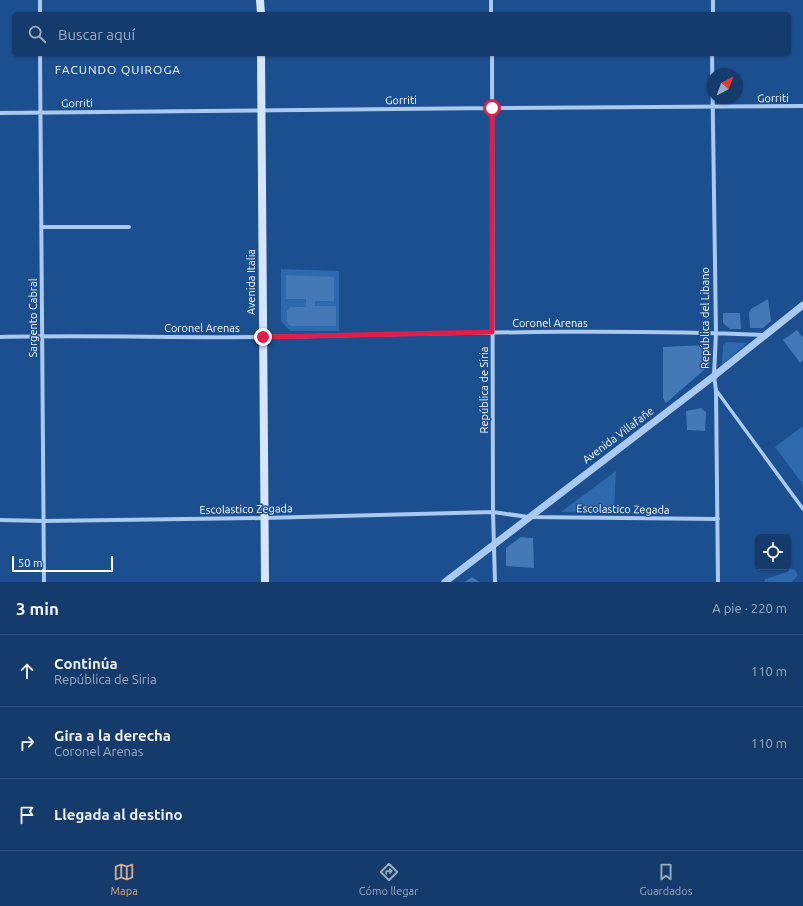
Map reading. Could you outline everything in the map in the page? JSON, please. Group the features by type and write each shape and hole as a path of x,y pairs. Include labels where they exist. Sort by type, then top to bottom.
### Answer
{"main road":[{"path":"260,0 260,12"},
{"name":"Avenida Italia","path":"261,56 265,582"}],"street":[{"path":"40,12 40,0 43,0"},
{"path":"491,0 492,12"},
{"path":"713,0 713,12"},
{"name":"Sargento Cabral","path":"40,56 44,582"},
{"name":"República de Siria","path":"492,56 493,512 495,582"},
{"name":"República del Libano","path":"712,56 716,333 714,376 716,390 718,582"},
{"name":"Gorriti","path":"0,113 803,106"},
{"path":"42,227 129,227"},
{"name":"Avenida Villafañe","path":"445,582 714,376 803,305"},
{"name":"Coronel Arenas","path":"0,337 263,337 492,332 716,333 765,335"},
{"path":"716,390 803,508"},
{"name":"Escolastico Zegada","path":"0,520 44,521 264,518 493,512 528,517 718,519"}],"shaded area":[{"path":"281,269 339,271 339,331 290,331 281,321"},
{"path":"726,342 747,343 722,365 723,345"},
{"path":"803,426 803,485 775,447"},
{"path":"616,471 614,511 561,512"},
{"path":"791,569 795,570 798,575 792,582 765,582 765,579 788,572"}],"building":[{"path":"286,275 334,277 334,301 315,301 315,306 336,306 336,326 292,326 288,324 287,311 291,307 306,307 306,299 286,299"},
{"path":"768,299 771,321 763,328 750,328 749,313 751,309"},
{"path":"723,313 740,313 741,329 730,329 723,323"},
{"path":"797,330 803,338 803,360 800,363 783,340"},
{"path":"704,345 706,348 704,370 666,403 663,398 663,347"},
{"path":"701,408 706,412 705,431 687,430 686,411"},
{"path":"521,537 533,538 534,568 506,566 506,548"},
{"path":"472,577 479,582 465,582"}],"district":[{"name":"FACUNDO QUIROGA","path":"118,70"}],"route":[{"path":"263,337 492,332 492,108"}]}
